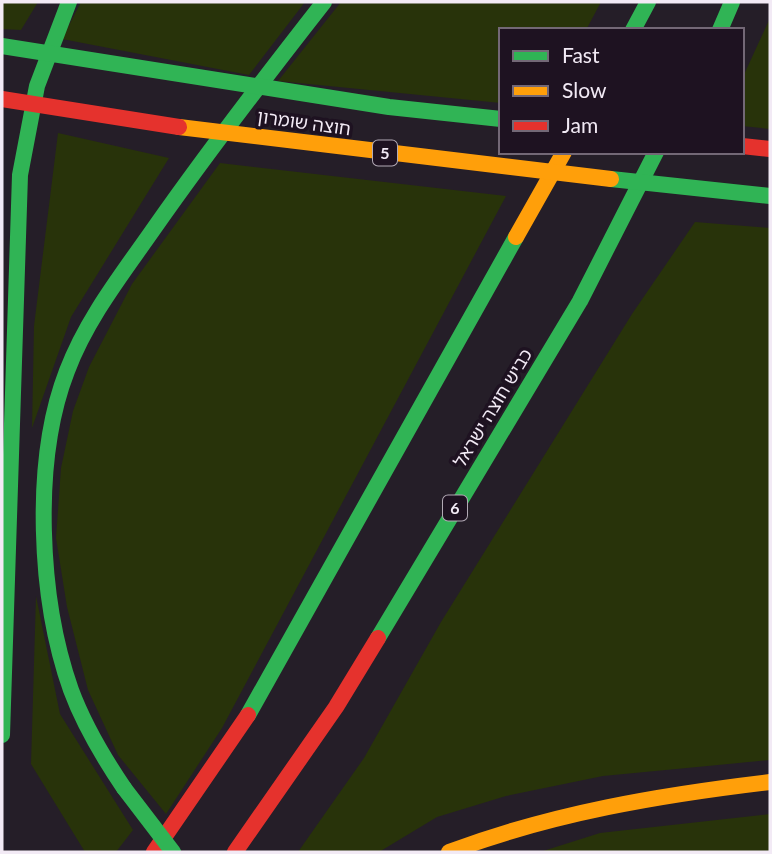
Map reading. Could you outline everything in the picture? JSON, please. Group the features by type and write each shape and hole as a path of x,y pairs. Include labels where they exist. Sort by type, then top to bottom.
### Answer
{"highway":[{"path":"2,735 23,137 33,93 69,2"},
{"path":"173,852 95,747 81,719 59,655 44,531 47,458 59,393 84,334 106,296 167,209 324,2"},
{"path":"634,28 648,2"},
{"path":"721,28 732,2"},
{"name":"חוצה שומרון","path":"2,46 389,107 499,119"},
{"name":"חוצה שומרון","path":"2,99 99,116 367,151 770,195"},
{"path":"744,146 770,149"},
{"path":"154,852 240,729 563,154"},
{"name":"כביש חוצה ישראל","path":"234,852 351,683 580,301 655,154"},
{"path":"449,852 501,831 606,803 770,782"}],"green space":[{"path":"2,2 38,2 21,30 2,29"},
{"path":"81,2 305,2 249,75 62,39"},
{"path":"341,2 601,2 587,28 499,28 499,103 278,81"},
{"path":"770,18 770,129 744,126 744,75"},
{"path":"58,133 169,158 71,317 32,428 34,326"},
{"path":"220,163 506,196 222,728 166,814 118,755 88,690 67,607 56,538 61,468 73,411 89,367 132,284"},
{"path":"695,222 770,228 770,760 603,776 506,796 437,817 379,852 298,852 364,758 441,622 632,314"},
{"path":"36,596 60,714 133,830 116,852 85,852 31,764"},
{"path":"770,814 770,852 540,852 600,833"}],"traffic: fast":[{"path":"2,735 20,175 37,86 69,2"},
{"path":"124,788 94,740 76,703 60,654 52,615 46,573 44,488 48,446 56,407 75,351 106,296 217,141 324,2"},
{"path":"634,28 648,2"},
{"path":"721,28 732,2"},
{"path":"2,46 389,107 499,119"},
{"path":"378,638 580,301 655,154"},
{"path":"611,179 770,196"},
{"path":"248,715 516,237"},
{"path":"124,788 173,852"}],"traffic: slow":[{"path":"179,127 611,179"},
{"path":"516,237 563,154"},
{"path":"449,852 528,826 607,807 770,782"}],"traffic: jam":[{"path":"2,99 179,127"},
{"path":"744,146 770,149"},
{"path":"235,852 336,707 378,638"},
{"path":"154,852 248,715"}]}
